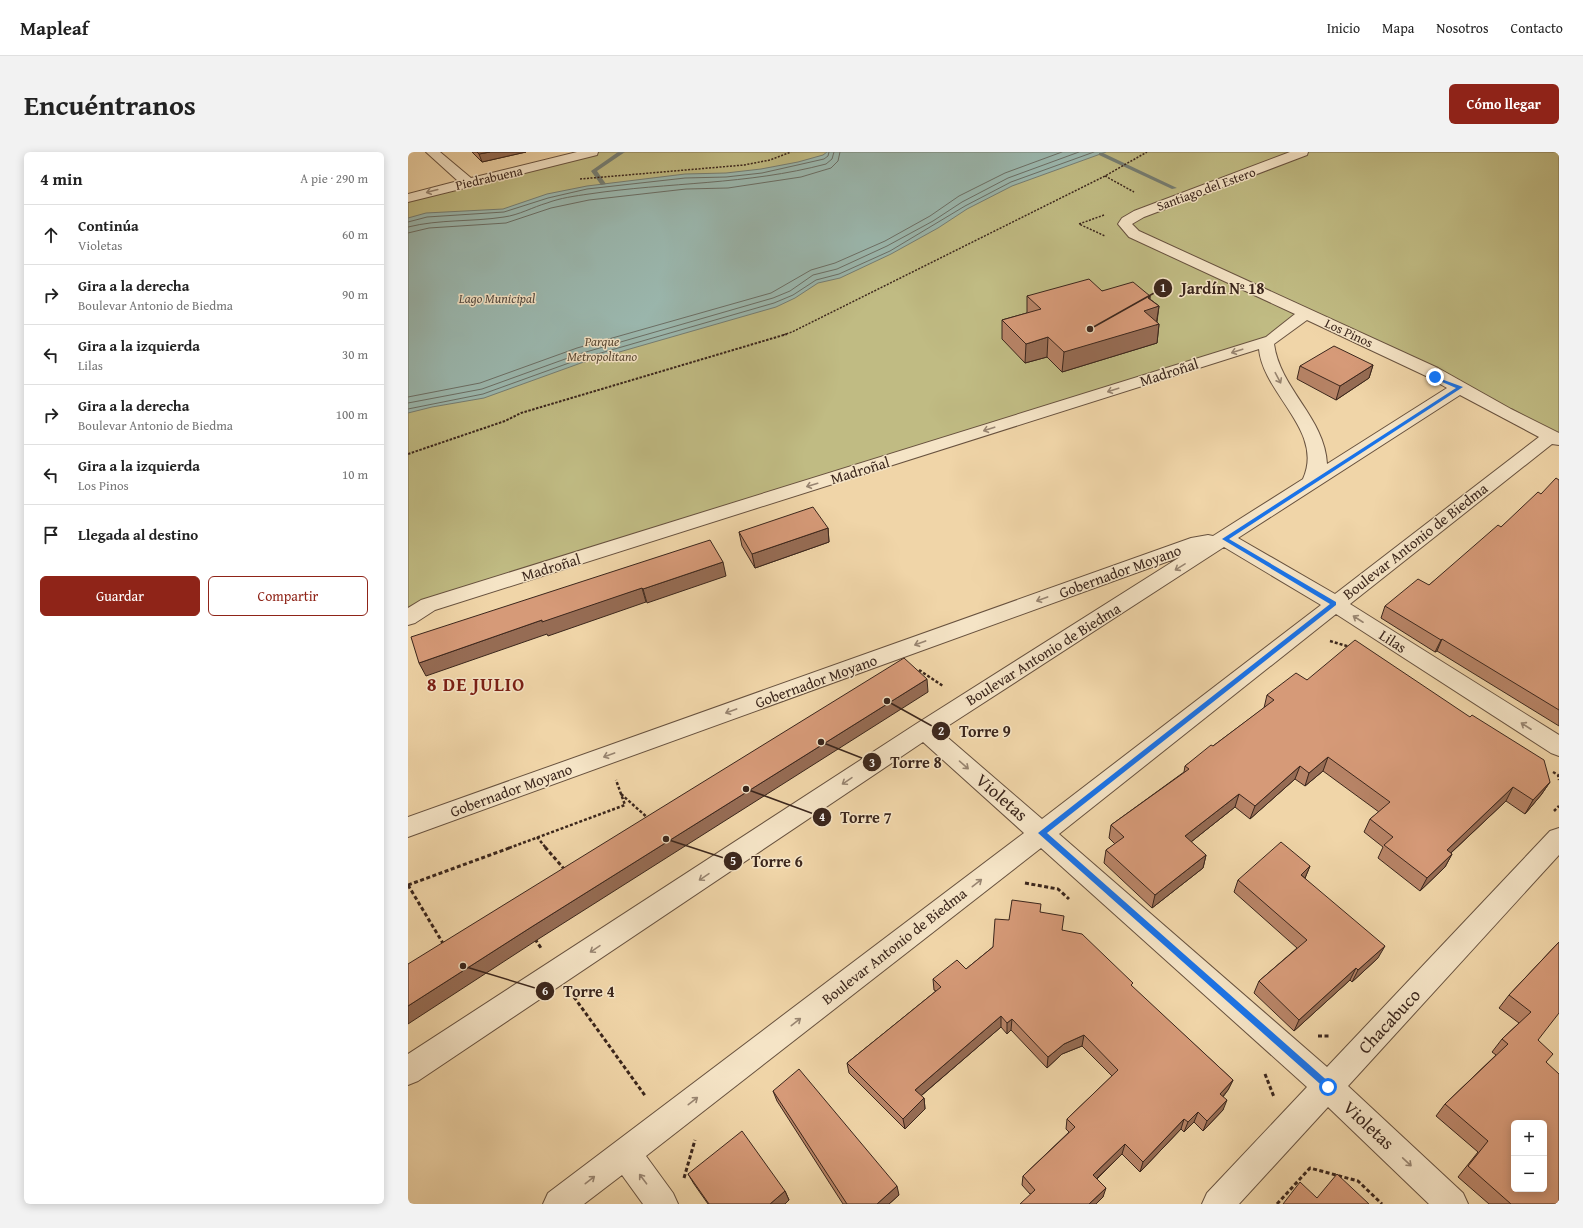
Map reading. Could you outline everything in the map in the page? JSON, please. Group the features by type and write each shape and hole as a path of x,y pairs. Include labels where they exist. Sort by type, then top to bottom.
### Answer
{"street":[{"path":"432,152 467,182"},
{"name":"Piedrabuena","path":"408,198 467,182 592,152"},
{"name":"Santiago del Estero","path":"1134,234 1125,224 1127,221 1139,214 1302,152"},
{"name":"Los Pinos","path":"1134,234 1432,372 1555,438"},
{"name":"Madroñal","path":"408,618 428,605 1272,340 1307,313"},
{"path":"1266,342 1268,358 1277,377 1309,431 1316,450 1318,464 1310,484"},
{"name":"Boulevar Antonio de Biedma","path":"408,1071 558,974 924,730 1225,539 1460,387"},
{"name":"Boulevar Antonio de Biedma","path":"559,1204 1042,833 1334,603 1555,438"},
{"name":"Lilas","path":"1225,539 1334,603 1559,747"},
{"name":"Gobernador Moyano","path":"408,828 1198,543 1225,539"},
{"name":"Violetas","path":"924,730 1328,1087 1452,1204"},
{"name":"Chacabuco","path":"1218,1204 1559,838"},
{"path":"625,1153 662,1204"}],"path":[{"path":"578,179 744,165 770,160 791,152"},
{"path":"408,454 505,421 521,413 792,332 1117,170 1147,152"},
{"path":"1105,176 1140,195"},
{"path":"1105,214 1079,224 1108,237"},
{"path":"1329,641 1355,649"},
{"path":"916,668 945,688"},
{"path":"1552,771 1558,775 1559,780"},
{"path":"446,948 408,885 625,805 613,773"},
{"path":"621,794 652,822"},
{"path":"537,837 568,873"},
{"path":"1018,881 1058,889 1075,904"},
{"path":"533,935 558,974 664,1123"},
{"path":"1263,1068 1276,1103"},
{"path":"684,1180 696,1138"},
{"path":"1277,1204 1310,1168 1358,1181 1382,1204"}],"green space":[{"name":"Parque Metropolitano","path":"592,152 1559,152 1559,440 1307,313 1272,340 408,618 408,198"}],"water":[{"name":"Lago Municipal","path":"827,152 1106,152 1012,186 967,209 938,228 891,254 840,278 818,283 795,298 776,307 581,363 484,398 432,407 408,413 408,218 426,213 503,209 547,194 587,186 685,174 726,173 761,169 798,162 823,155"}],"building":[{"path":"477,152 490,152 479,154"},
{"path":"1089,279 1102,291 1133,282 1150,296 1148,298 1159,306 1144,311 1159,324 1064,352 1048,337 1026,344 1002,320 1041,309 1027,296"},
{"path":"1334,346 1373,365 1340,386 1300,366"},
{"path":"1556,478 1559,480 1559,710 1385,606 1418,579 1429,585 1498,525 1501,527 1538,492 1541,494"},
{"path":"813,507 828,528 752,554 739,532"},
{"path":"710,540 723,562 542,622 542,620 419,663 411,637"},
{"path":"1355,640 1470,717 1472,715 1544,760 1550,782 1533,800 1513,787 1447,850 1452,854 1427,878 1384,845 1393,837 1370,819 1390,802 1328,757 1309,773 1300,766 1255,806 1239,794 1185,836 1206,855 1155,895 1106,850 1124,837 1111,825 1189,769 1185,766 1211,745 1213,746 1274,700 1267,695 1296,673 1307,680"},
{"path":"904,658 927,679 408,1006 408,964"},
{"path":"1281,842 1310,866 1301,875 1385,946 1358,970 1356,968 1299,1020 1259,981 1307,940 1238,880"},
{"path":"1012,900 1041,904 1040,912 1064,916 1062,930 1082,934 1133,983 1131,985 1233,1080 1220,1094 1227,1100 1207,1121 1198,1112 1188,1122 1184,1119 1143,1162 1125,1144 1093,1175 1106,1188 1089,1204 1020,1204 1035,1190 1023,1176 1075,1127 1067,1119 1118,1070 1084,1035 1064,1044 1048,1057 1012,1019 1007,1023 1001,1016 915,1090 924,1098 903,1119 847,1063 941,987 933,979 957,960 966,969 993,947 995,919 1009,920"},
{"path":"1559,942 1559,1013 1538,1040 1553,1054 1546,1062 1559,1074 1559,1204 1511,1204 1468,1166 1488,1141 1445,1104 1508,1044 1502,1039 1531,1012 1509,995"},
{"path":"799,1069 897,1186 877,1204 847,1204 773,1091"},
{"path":"742,1131 785,1191 770,1204 709,1204 688,1174"},
{"path":"1337,1174 1369,1204 1283,1204 1300,1182 1317,1198"}],"waterway":[{"path":"603,184 594,171 622,152"},
{"path":"1101,154 1174,188"}],"place":[{"name":"Jardín Nº 18","path":"1090,329"},
{"name":"Torre 9","path":"887,701"},
{"name":"Torre 8","path":"821,742"},
{"name":"Torre 7","path":"746,789"},
{"name":"Torre 6","path":"666,839"},
{"name":"Torre 4","path":"463,966"}],"district":[{"name":"8 DE JULIO","path":"476,684"}],"route":[{"path":"1328,1087 1042,833 1334,603 1225,539 1460,387 1435,377"}]}
